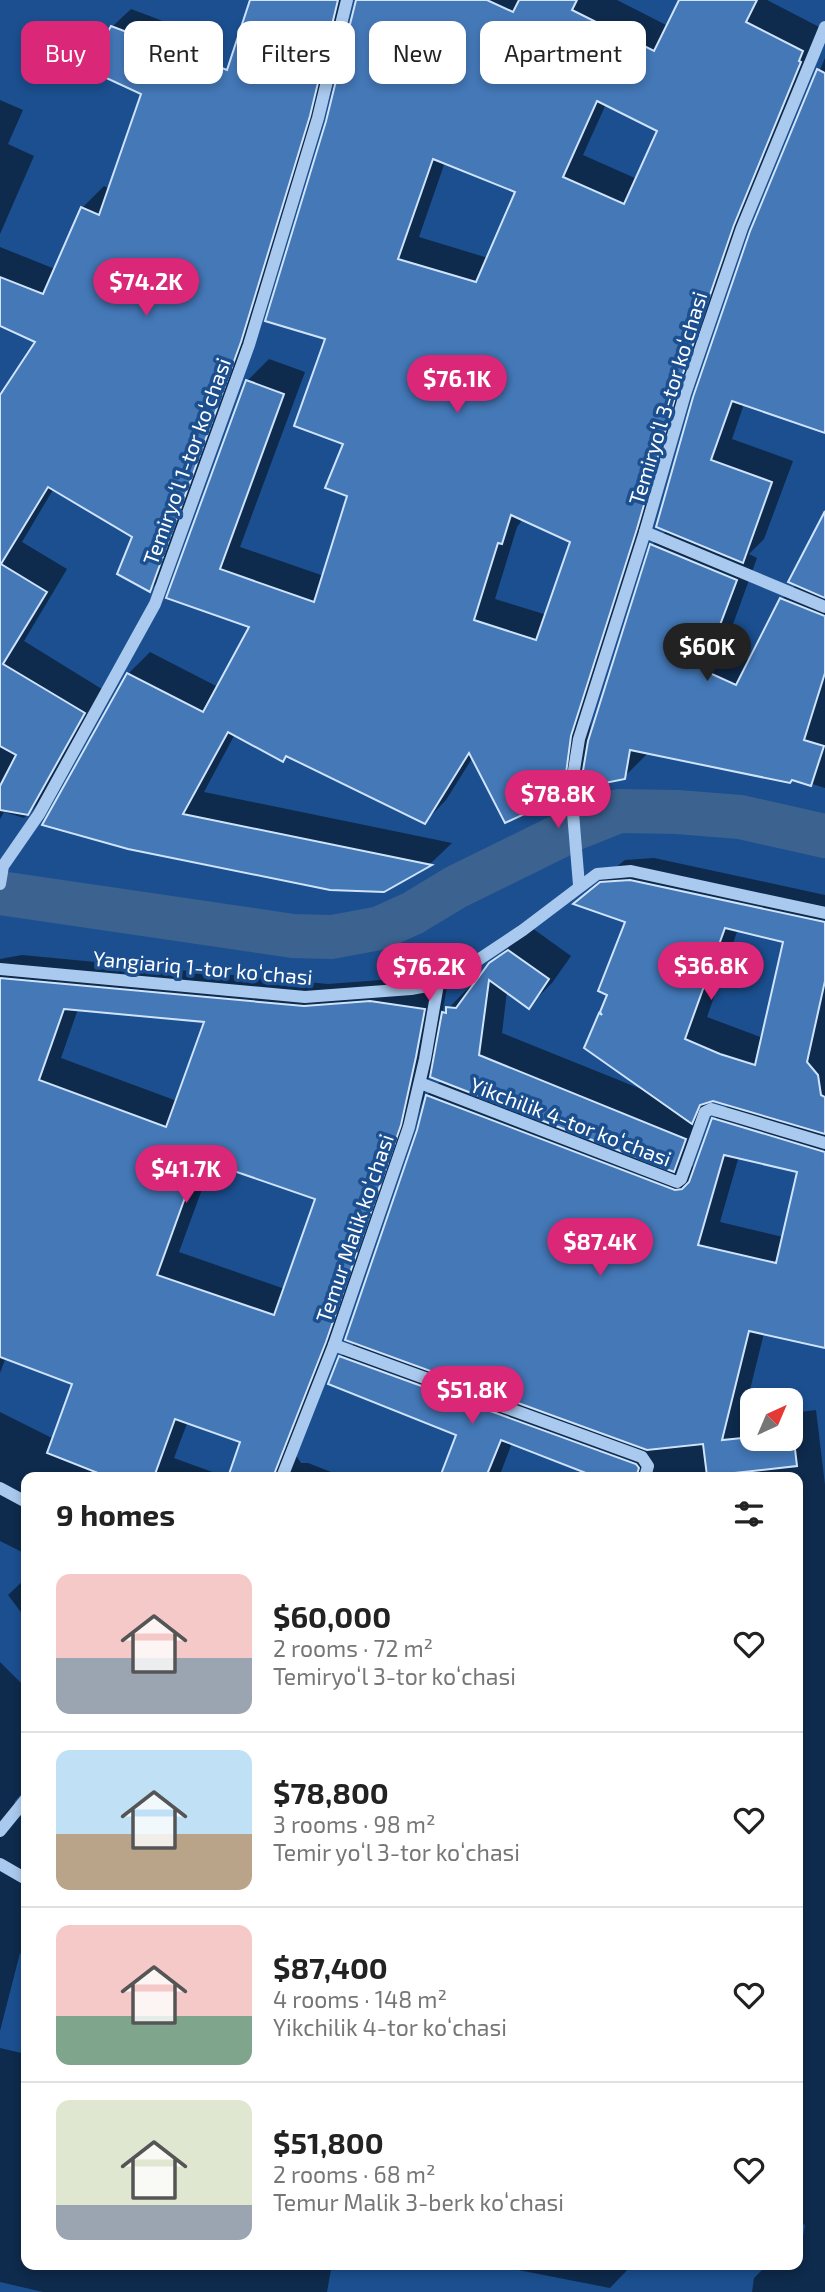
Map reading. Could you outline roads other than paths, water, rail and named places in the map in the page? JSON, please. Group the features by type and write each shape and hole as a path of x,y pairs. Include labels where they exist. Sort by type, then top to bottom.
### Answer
{"street":[{"name":"Temiryoʻl 1-tor koʻchasi","path":"0,884 3,866 39,814 155,604 249,345 318,118 347,0"},
{"name":"Temiryoʻl 3-tor koʻchasi","path":"579,886 571,789 579,739 645,532 685,394 742,228 825,27"},
{"path":"645,532 825,607"},
{"name":"Yangiariq 1-tor koʻchasi","path":"0,969 305,997 411,989 438,984 523,930 597,874 631,871 825,913"},
{"name":"Temur Malik koʻchasi","path":"284,1472 334,1345 409,1127 438,984"},
{"name":"Yikchilik 4-tor koʻchasi","path":"420,1083 677,1182 681,1179 705,1112 710,1109 825,1143"},
{"path":"334,1345 642,1457 648,1466 646,1472"},
{"path":"0,1488 21,1499"},
{"path":"0,1830 21,1805"},
{"path":"0,1864 21,1876"}],"waterway":[{"path":"0,893 293,936 332,937 380,928 576,828 619,811 740,817 825,836"}]}
